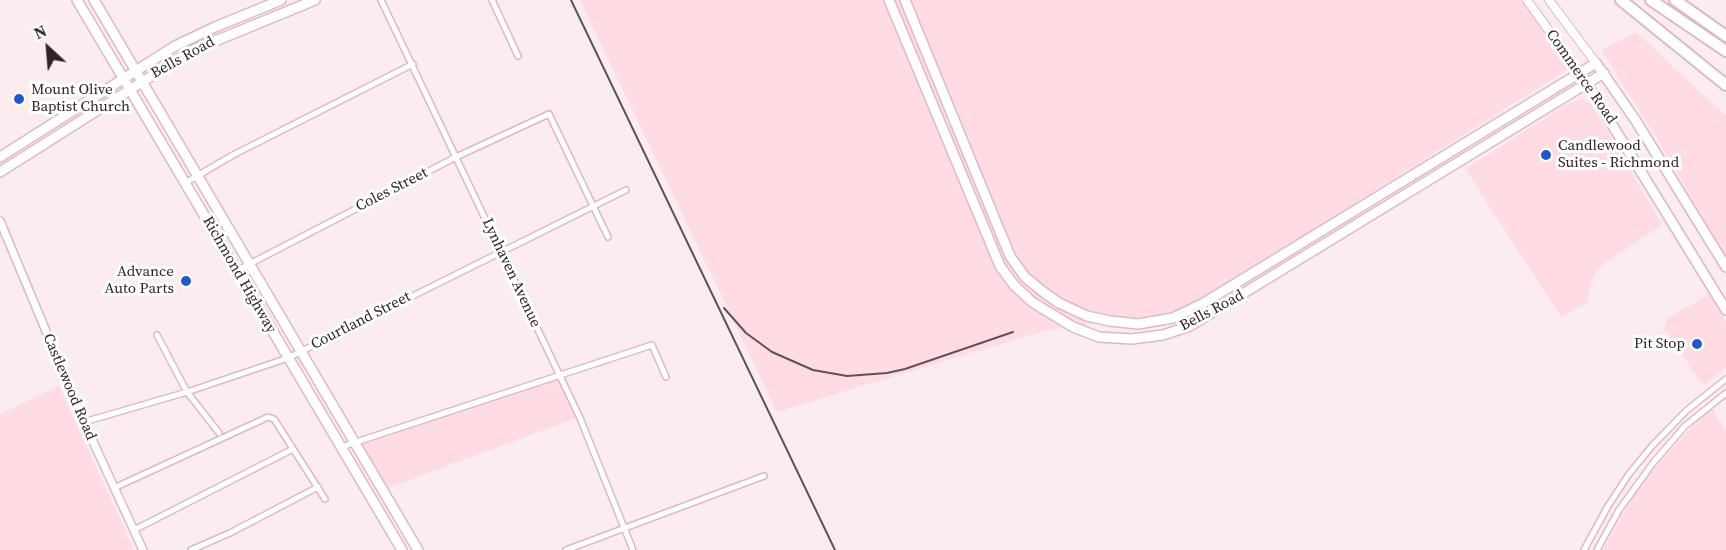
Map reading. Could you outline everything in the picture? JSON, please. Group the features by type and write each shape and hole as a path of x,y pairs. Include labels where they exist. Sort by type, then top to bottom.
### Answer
{"highway":[{"path":"1621,0 1726,85"},
{"path":"1651,0 1726,51"},
{"path":"1675,0 1726,36"}],"main road":[{"name":"Richmond Highway","path":"77,0 402,550"},
{"name":"Richmond Highway","path":"94,0 418,550"},
{"name":"Bells Road","path":"0,157 166,50 194,35 281,0"},
{"name":"Bells Road","path":"0,172 141,81 201,46 315,0"},
{"name":"Bells Road","path":"889,0 1000,266 1014,285 1032,302 1073,327 1100,337 1132,339 1163,335 1190,326 1604,73"},
{"name":"Bells Road","path":"905,0 1010,256 1025,277 1059,303 1087,316 1138,324 1173,318 1202,304 1596,63"},
{"name":"Commerce Road","path":"1527,0 1587,83 1726,310"},
{"name":"Commerce Road","path":"1550,0 1604,73 1660,158 1726,267"},
{"path":"907,40 920,36"},
{"path":"1419,172 1426,183"},
{"path":"976,210 989,204"},
{"path":"1254,272 1262,284"}],"street":[{"name":"Lynhaven Avenue","path":"381,0 580,418 633,550"},
{"path":"492,0 518,56"},
{"path":"185,183 233,155 413,64"},
{"name":"Coles Street","path":"236,270 456,157 549,114 594,205"},
{"name":"Courtland Street","path":"84,422 187,392 288,358 626,190"},
{"path":"594,205 608,237"},
{"name":"Castlewood Road","path":"0,221 84,422 143,550"},
{"path":"157,335 187,392 219,433"},
{"path":"341,447 652,345 666,377"},
{"path":"1584,550 1613,498 1652,446 1686,411 1726,379"},
{"path":"1597,550 1625,501 1661,454 1696,416 1726,393"},
{"path":"114,488 268,417 274,419 325,499"},
{"path":"1652,446 1661,454"},
{"path":"134,530 293,449"},
{"path":"566,550 764,476"},
{"path":"190,550 230,533 318,487"}],"shaded area":[{"path":"580,0 1521,0 1570,68 1183,311 1043,331 777,412"},
{"path":"1636,32 1726,116 1726,258 1660,143 1601,50"},
{"path":"1583,99 1591,104 1662,225 1602,265 1593,277 1587,303 1561,317 1465,169 1571,102"},
{"path":"1709,294 1726,322 1726,368 1703,386 1664,328 1667,319"},
{"path":"558,378 576,418 388,488 362,444"},
{"path":"59,386 134,550 0,550 0,414"},
{"path":"1711,407 1726,431 1726,550 1603,550 1641,481"}],"railway":[{"path":"571,0 835,550"},
{"path":"724,308 746,333 772,352 813,370 847,376 887,373 905,369 1013,332"}],"place":[{"name":"Mount Olive Baptist Church","path":"19,99"},
{"name":"Candlewood Suites - Richmond","path":"1546,155"},
{"name":"Advance Auto Parts","path":"186,281"},
{"name":"Pit Stop","path":"1697,344"}]}
